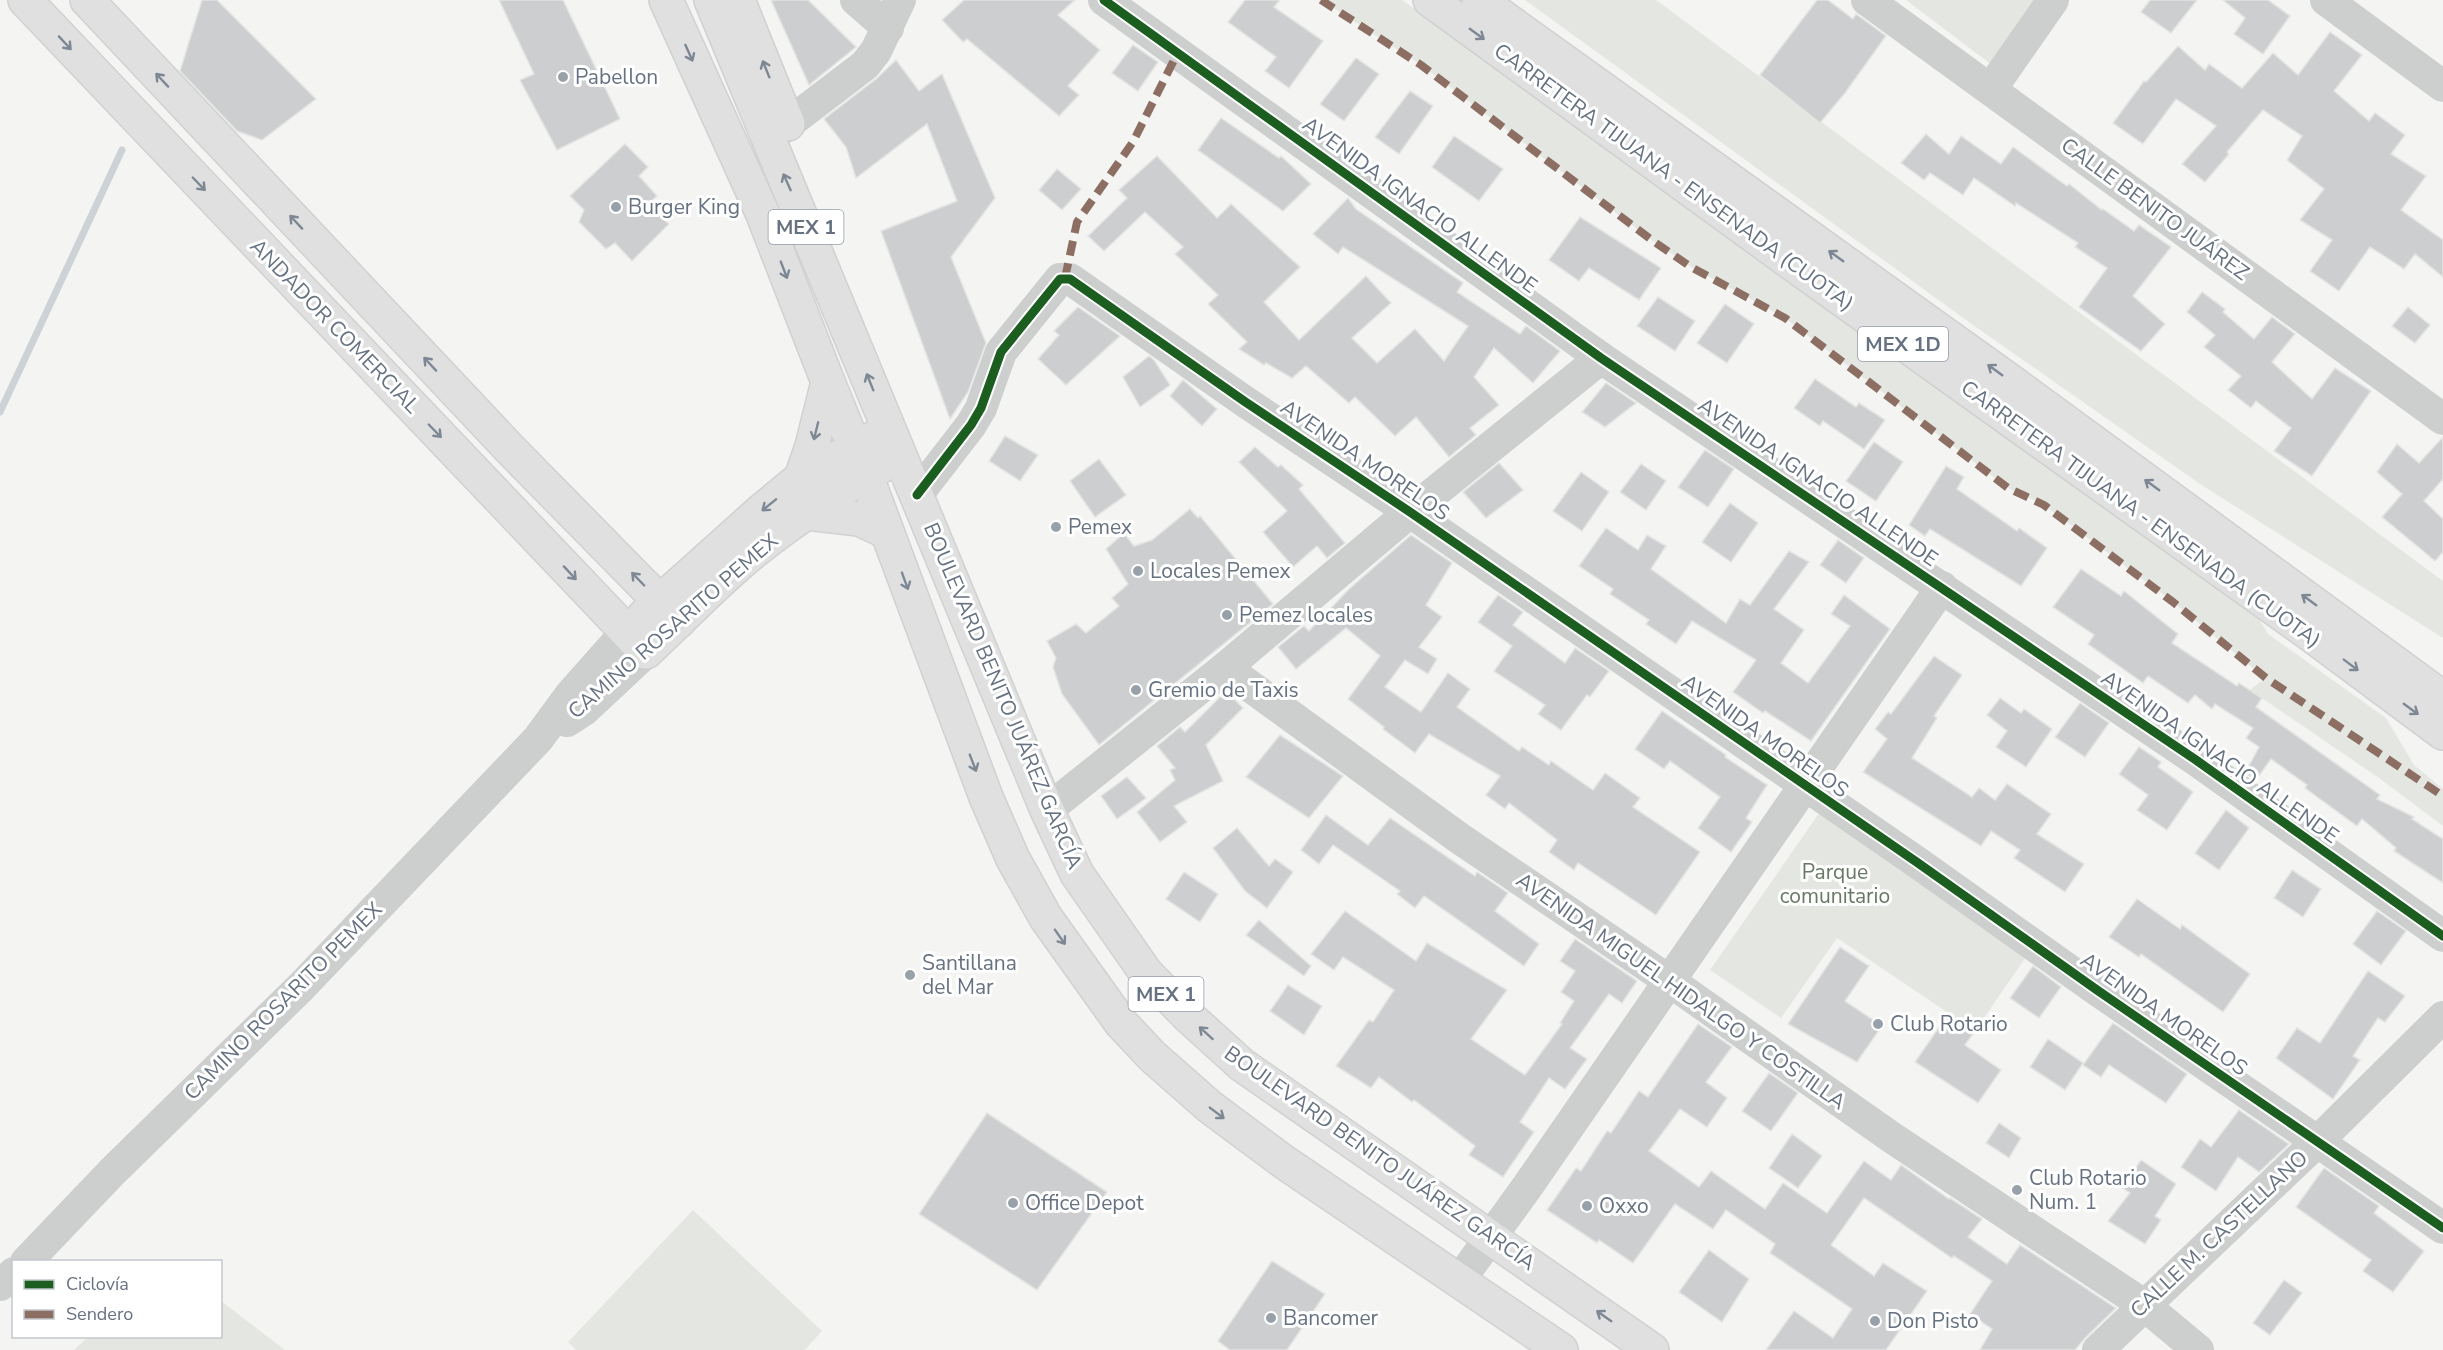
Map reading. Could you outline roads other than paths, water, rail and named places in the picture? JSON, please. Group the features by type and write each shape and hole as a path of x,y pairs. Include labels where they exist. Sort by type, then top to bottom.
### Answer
{"main road":[{"name":"ANDADOR COMERCIAL","path":"25,0 636,642"},
{"name":"ANDADOR COMERCIAL","path":"87,0 509,448 670,611"},
{"name":"MEX 1","path":"666,0 762,212 861,461"},
{"name":"MEX 1","path":"711,0 778,131 895,443"},
{"path":"738,0 778,131"},
{"name":"CARRETERA TIJUANA - ENSENADA (CUOTA)","path":"1430,0 2443,733"},
{"name":"CARRETERA TIJUANA - ENSENADA (CUOTA)","path":"1479,0 2017,386 2443,698"},
{"path":"801,478 812,446 828,382"},
{"name":"CAMINO ROSARITO PEMEX","path":"636,642 670,611 753,518 801,478 861,461 895,443"},
{"name":"BOULEVARD BENITO JUÁREZ GARCÍA","path":"895,443 1047,810 1077,874 1146,974 1242,1065 1652,1350"},
{"name":"CAMINO ROSARITO PEMEX","path":"670,611 730,571 807,513 861,461"},
{"name":"BOULEVARD BENITO JUÁREZ GARCÍA","path":"861,461 986,797 1013,859 1046,918 1121,1023 1152,1056 1210,1107 1284,1162 1561,1350"},
{"path":"807,513 859,519 887,532"}],"street":[{"path":"778,131 865,65 876,51 894,14 856,0"},
{"name":"AVENIDA IGNACIO ALLENDE","path":"1104,0 1601,357 2196,760 2443,936"},
{"name":"CALLE BENITO JUÁREZ","path":"1867,0 2443,418"},
{"path":"1991,89 2053,0"},
{"path":"2326,0 2443,86"},
{"name":"AVENIDA MORELOS","path":"917,495 958,443 981,408 1000,352 1058,281 1065,278 1070,279 2443,1228"},
{"path":"1047,810 1225,668 1410,512 1601,357"},
{"path":"1458,1281 1527,1187 1942,587"},
{"name":"CAMINO ROSARITO PEMEX","path":"28,1260 112,1172 300,987 538,739 571,694 636,642"},
{"name":"AVENIDA MIGUEL HIDALGO Y COSTILLA","path":"1225,668 1459,838 1668,980 1891,1137 2144,1305 2198,1350"},
{"name":"CALLE M. CASTELLANO","path":"2098,1350 2317,1142 2443,1017"},
{"path":"0,1285 12,1275"}],"waterway":[{"path":"0,412 122,150"}],"place":[{"name":"Pabellon","path":"563,77"},
{"name":"Burger King","path":"616,207"},
{"name":"Pemex","path":"1056,527"},
{"name":"Locales Pemex","path":"1138,571"},
{"name":"Pemez locales","path":"1227,615"},
{"name":"Gremio de Taxis","path":"1136,690"},
{"name":"Santillana del Mar","path":"910,975"},
{"name":"Club Rotario","path":"1878,1024"},
{"name":"Club Rotario Num. 1","path":"2017,1190"},
{"name":"Office Depot","path":"1013,1203"},
{"name":"Oxxo","path":"1587,1206"},
{"name":"Bancomer","path":"1271,1318"},
{"name":"Don Pisto","path":"1875,1321"}],"park label":[{"name":"Parque comunitario","path":"1835,884"}]}
